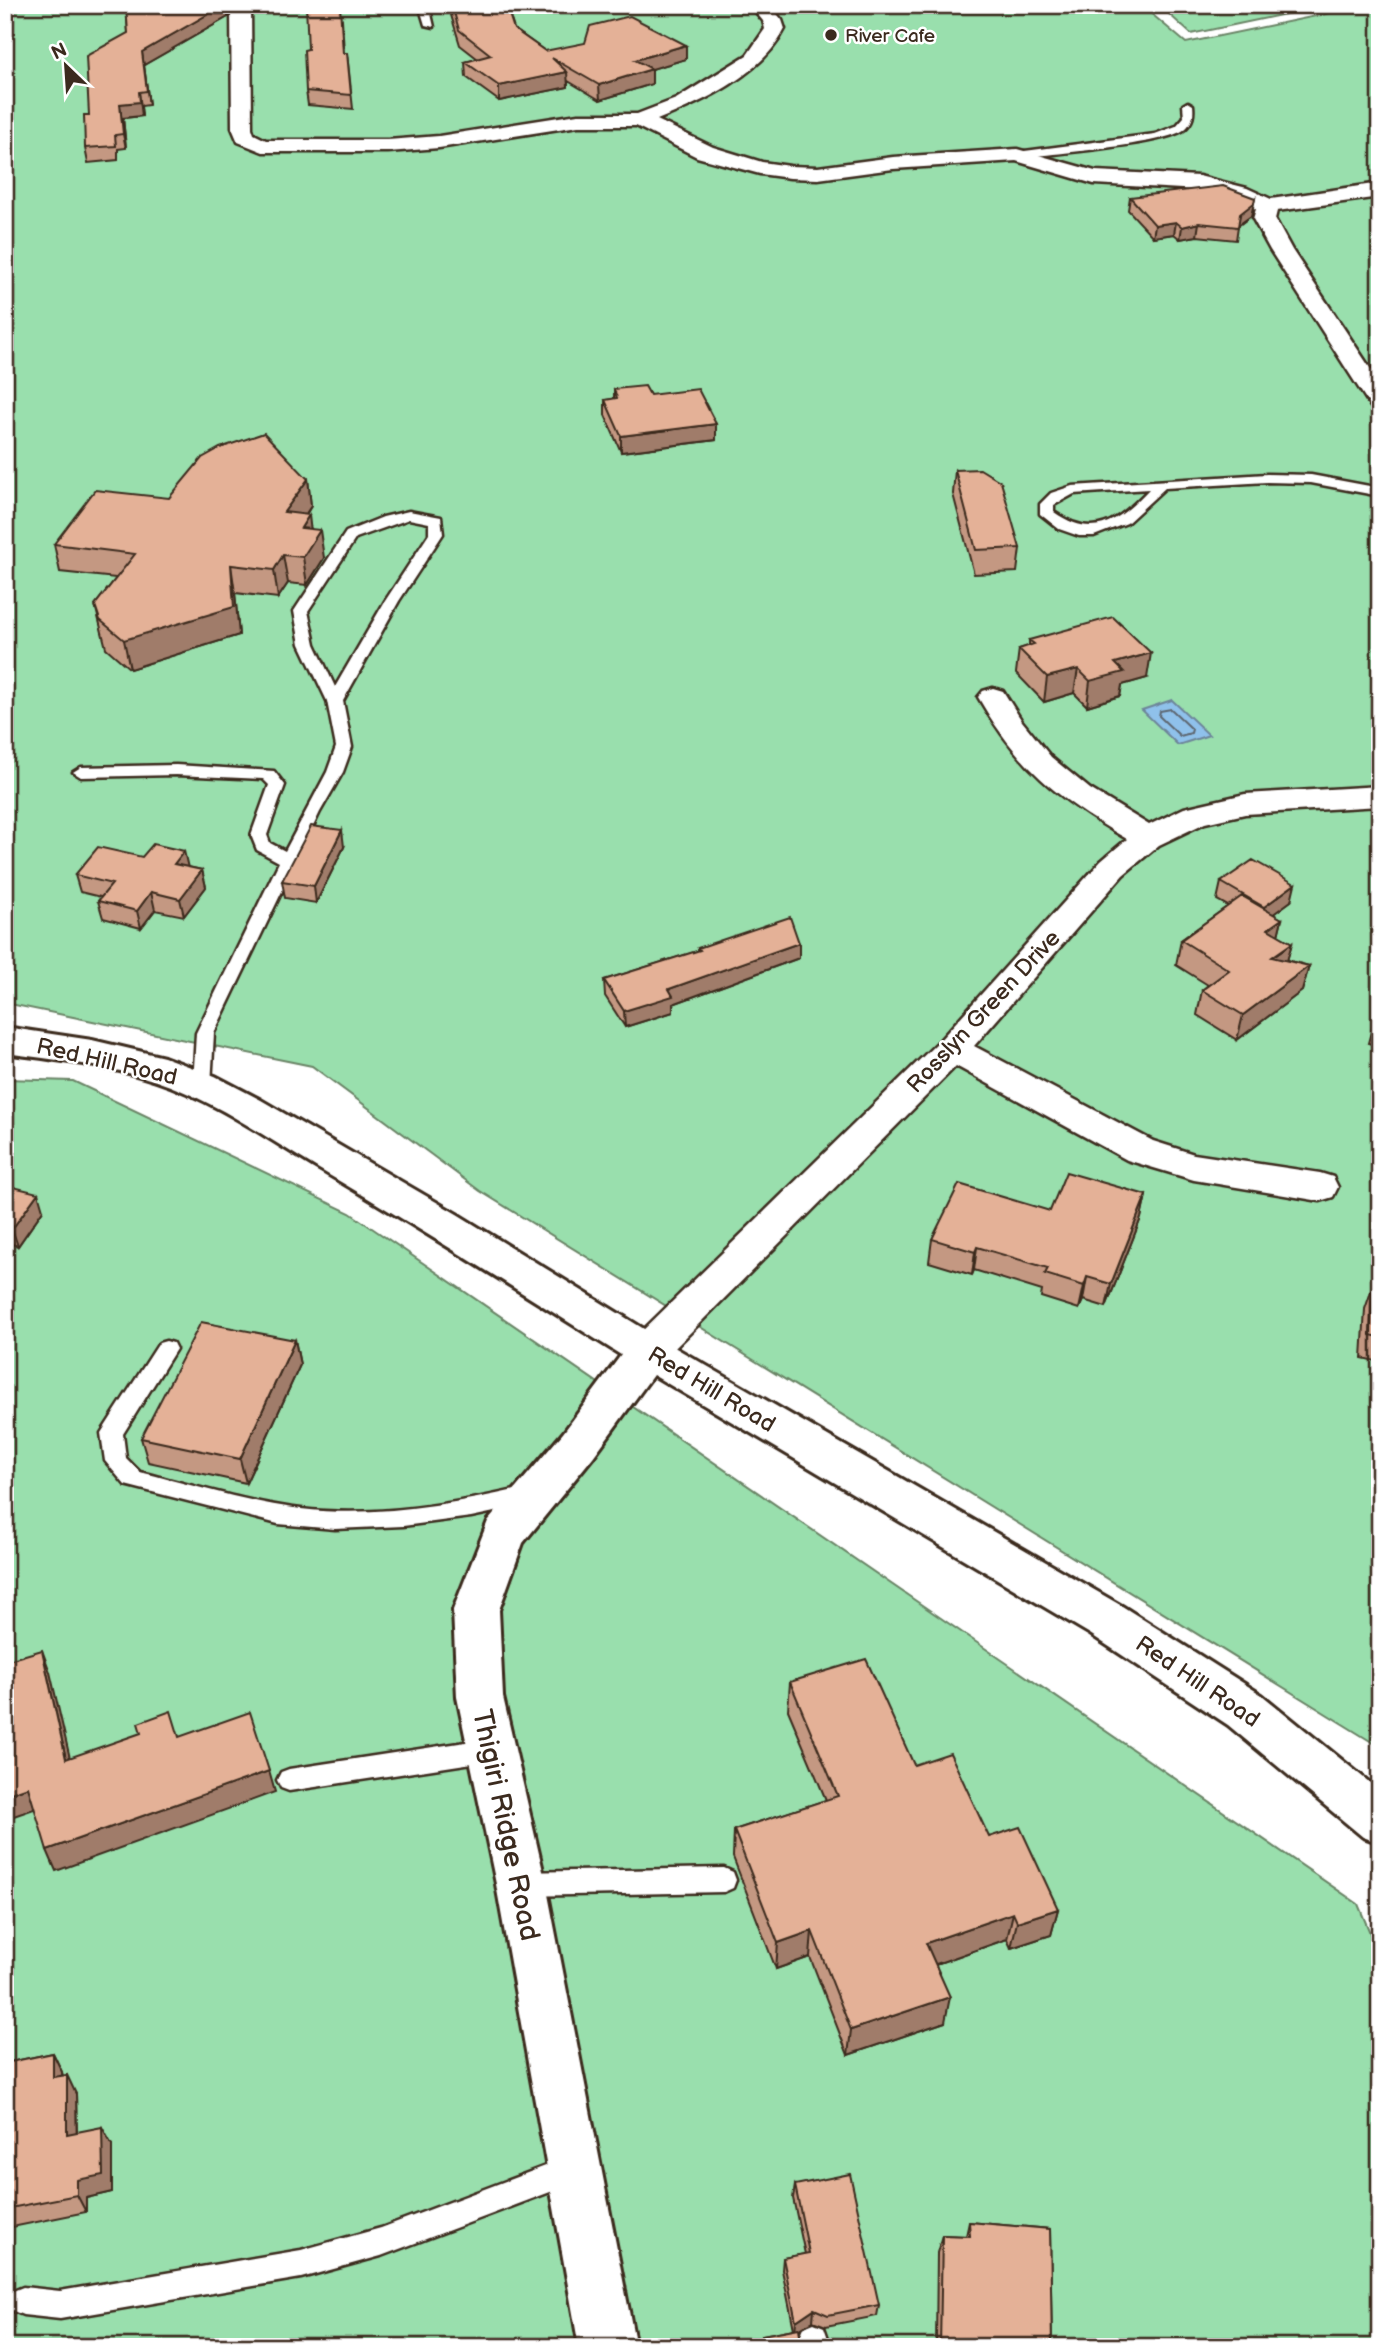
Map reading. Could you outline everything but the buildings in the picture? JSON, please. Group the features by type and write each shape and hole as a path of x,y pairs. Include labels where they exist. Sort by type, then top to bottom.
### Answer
{"main road":[{"name":"Red Hill Road","path":"5,1040 92,1054 164,1070 202,1085 248,1109 443,1224 647,1351 1106,1620 1245,1710 1380,1821"},
{"name":"Thigiri Ridge Road","path":"608,2347 521,1884 480,1697 476,1610 504,1534 539,1493 647,1351"}],"street":[{"path":"241,5 242,128 252,144 287,148 439,142 578,120 640,120 683,103 754,59 768,43 775,29 772,20 759,5"},
{"path":"640,120 705,152 760,168 790,173 818,173 893,163 1017,155 1094,177 1179,180 1218,187 1268,206 1380,190"},
{"path":"1268,206 1264,219 1281,250 1380,402"},
{"path":"993,697 1035,760 1082,800 1148,838"},
{"name":"Rosslyn Green Drive","path":"647,1351 952,1049 1112,868 1148,838 1195,815 1245,804 1380,796"},
{"path":"952,1049 1140,1151 1194,1167 1320,1187"}],"lane":[{"path":"424,5 430,25"},
{"path":"1017,155 1157,137 1180,128 1189,117 1188,105"},
{"path":"1160,486 1116,526 1089,532 1061,526 1047,514 1047,504 1056,496 1072,490 1108,486 1160,486 1267,478 1300,479 1380,492"},
{"path":"202,1085 205,1032 335,772 344,747 335,701 310,650 300,619 301,611 351,535 388,520 409,515 436,520 436,534 392,601 335,701"},
{"path":"81,772 176,770 268,774 276,785 273,802 259,835 263,846 289,860"},
{"path":"166,1349 112,1433 116,1461 132,1479 281,1516 345,1519 408,1516 508,1501 539,1493"},
{"path":"289,1780 492,1749"},
{"path":"521,1884 724,1880"},
{"path":"23,2301 60,2305 301,2264 382,2242 576,2169"}],"green space":[{"path":"5,5 1141,5 1186,43 1380,5 1380,1747 480,1191 312,1066 5,1003"},
{"path":"1159,5 1329,5 1191,34"},
{"path":"5,1079 73,1081 350,1213 1358,1904 1380,1957 1380,2347 5,2347"}],"water":[{"path":"1172,700 1209,735 1178,745 1142,710"}],"place":[{"name":"River Cafe","path":"831,35"}]}
